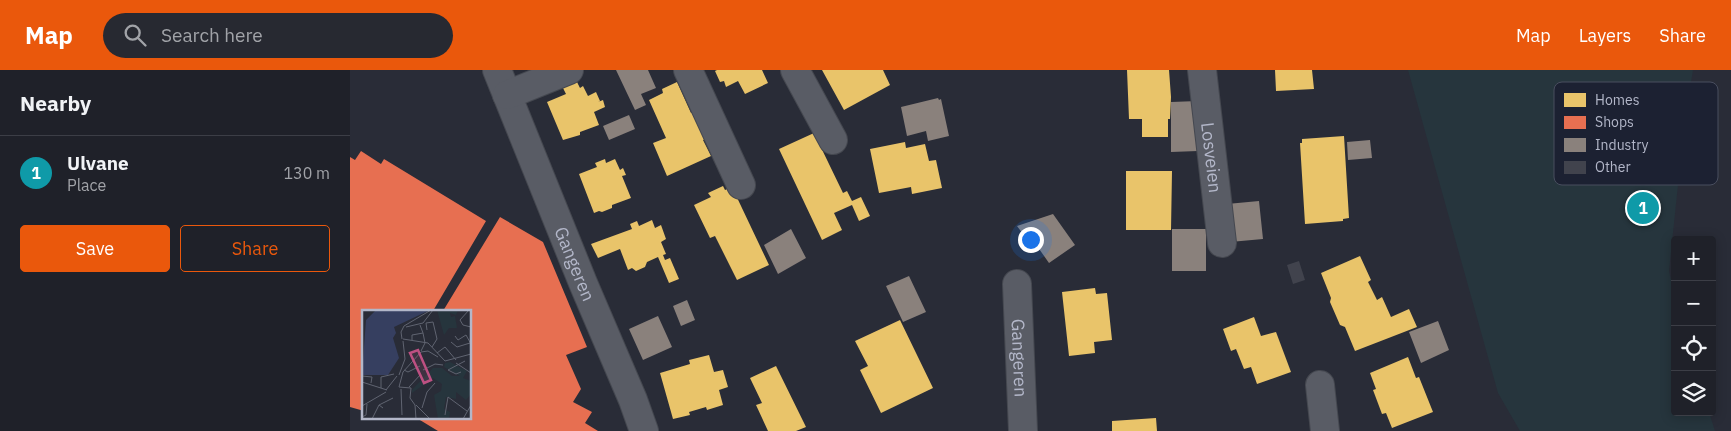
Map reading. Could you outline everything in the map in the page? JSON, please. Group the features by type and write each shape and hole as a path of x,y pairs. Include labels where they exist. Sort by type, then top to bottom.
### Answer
{"street":[{"name":"Gangeren","path":"569,70 502,82 644,431"},
{"path":"688,70 741,185"},
{"path":"795,70 832,140"},
{"name":"Losveien","path":"1202,70 1222,243"},
{"name":"Gangeren","path":"1017,284 1023,431"},
{"path":"1320,385 1326,431"}],"shaded area":[{"path":"1408,70 1693,70 1691,82 1554,82 1554,185 1678,185 1673,236 1671,236 1669,271 1671,280 1671,416 1710,416 1715,431 1520,431 1498,393"}],"building: Homes":[{"path":"762,70 768,83 745,94 738,81 726,87 724,81 720,82 715,71"},
{"path":"822,70 883,70 890,85 844,110"},
{"path":"1127,70 1169,70 1171,97 1168,137 1142,137 1142,119 1129,119"},
{"path":"1275,70 1312,70 1314,89 1276,91"},
{"path":"577,82 580,88 583,86 588,96 596,92 600,101 598,102 603,100 605,107 594,112 599,125 580,132 580,135 563,140 547,102 566,94 563,88"},
{"path":"677,82 691,113 697,110 710,138 703,140 711,156 667,176 653,143 666,138 649,100 663,93 662,89"},
{"path":"814,133 843,193 847,191 852,201 861,197 870,216 859,221 852,205 834,213 842,230 822,240 779,149"},
{"path":"1344,136 1349,218 1343,219 1343,221 1305,224 1300,143 1302,143 1302,139"},
{"path":"905,142 906,148 925,144 929,161 936,160 942,188 912,194 911,187 879,193 870,149"},
{"path":"605,159 606,163 615,159 620,170 623,168 626,175 622,176 631,198 612,205 612,208 594,213 579,174 597,167 595,163"},
{"path":"1126,171 1172,171 1171,230 1126,230"},
{"path":"723,186 725,190 732,187 769,265 737,280 715,236 710,238 694,205 711,197 708,193"},
{"path":"652,220 655,228 661,225 666,239 661,242 666,254 663,255 665,260 670,258 679,279 669,283 658,257 647,262 645,267 636,271 632,268 628,270 620,249 598,258 591,244 632,229 630,224 637,221 639,226"},
{"path":"1360,256 1371,280 1368,282 1377,300 1382,297 1391,317 1409,309 1417,327 1355,351 1345,327 1340,325 1321,273"},
{"path":"1095,288 1096,294 1107,293 1112,340 1094,342 1095,353 1069,356 1062,292"},
{"path":"1254,317 1261,336 1276,332 1291,372 1257,384 1251,367 1244,369 1236,349 1231,351 1223,329"},
{"path":"900,320 933,388 881,413 860,370 868,366 855,341"},
{"path":"709,355 714,372 723,370 728,387 719,390 723,405 707,410 706,407 689,412 690,415 673,419 660,373 690,364 689,360"},
{"path":"1408,357 1416,378 1419,377 1433,412 1392,428 1386,413 1382,414 1373,390 1376,389 1370,373"},
{"path":"776,366 806,427 796,431 768,431 756,405 762,403 750,378"},
{"path":"1156,418 1157,431 1112,431 1112,421"}],"building: Shops":[{"path":"361,151 381,164 384,159 486,221 434,310 362,310 362,410 350,407 350,157 355,160"},
{"path":"500,217 543,242 587,347 566,355 581,389 573,402 592,412 585,423 598,431 438,431 417,418 471,418 471,310 444,310"}],"building: Industry":[{"path":"616,70 648,70 656,88 641,94 646,105 635,110"},
{"path":"938,98 939,100 941,99 949,136 928,141 926,131 907,136 901,107"},
{"path":"1198,101 1198,151 1171,152 1171,102"},
{"path":"629,115 635,129 609,140 603,126"},
{"path":"1370,140 1372,158 1348,160 1347,142"},
{"path":"1259,201 1263,239 1230,242 1227,204"},
{"path":"1053,214 1075,245 1049,263 1030,236 1026,238 1017,226"},
{"path":"791,229 806,258 778,274 764,245"},
{"path":"1172,229 1206,229 1206,271 1172,271"},
{"path":"909,276 926,312 903,322 886,286"},
{"path":"687,300 695,320 681,326 673,306"},
{"path":"658,316 672,347 643,360 629,329"},
{"path":"1438,321 1449,350 1421,363 1409,332"}],"building: Other":[{"path":"1299,261 1305,280 1293,284 1287,265"}],"place":[{"name":"Ulvane","path":"1643,208"}]}
